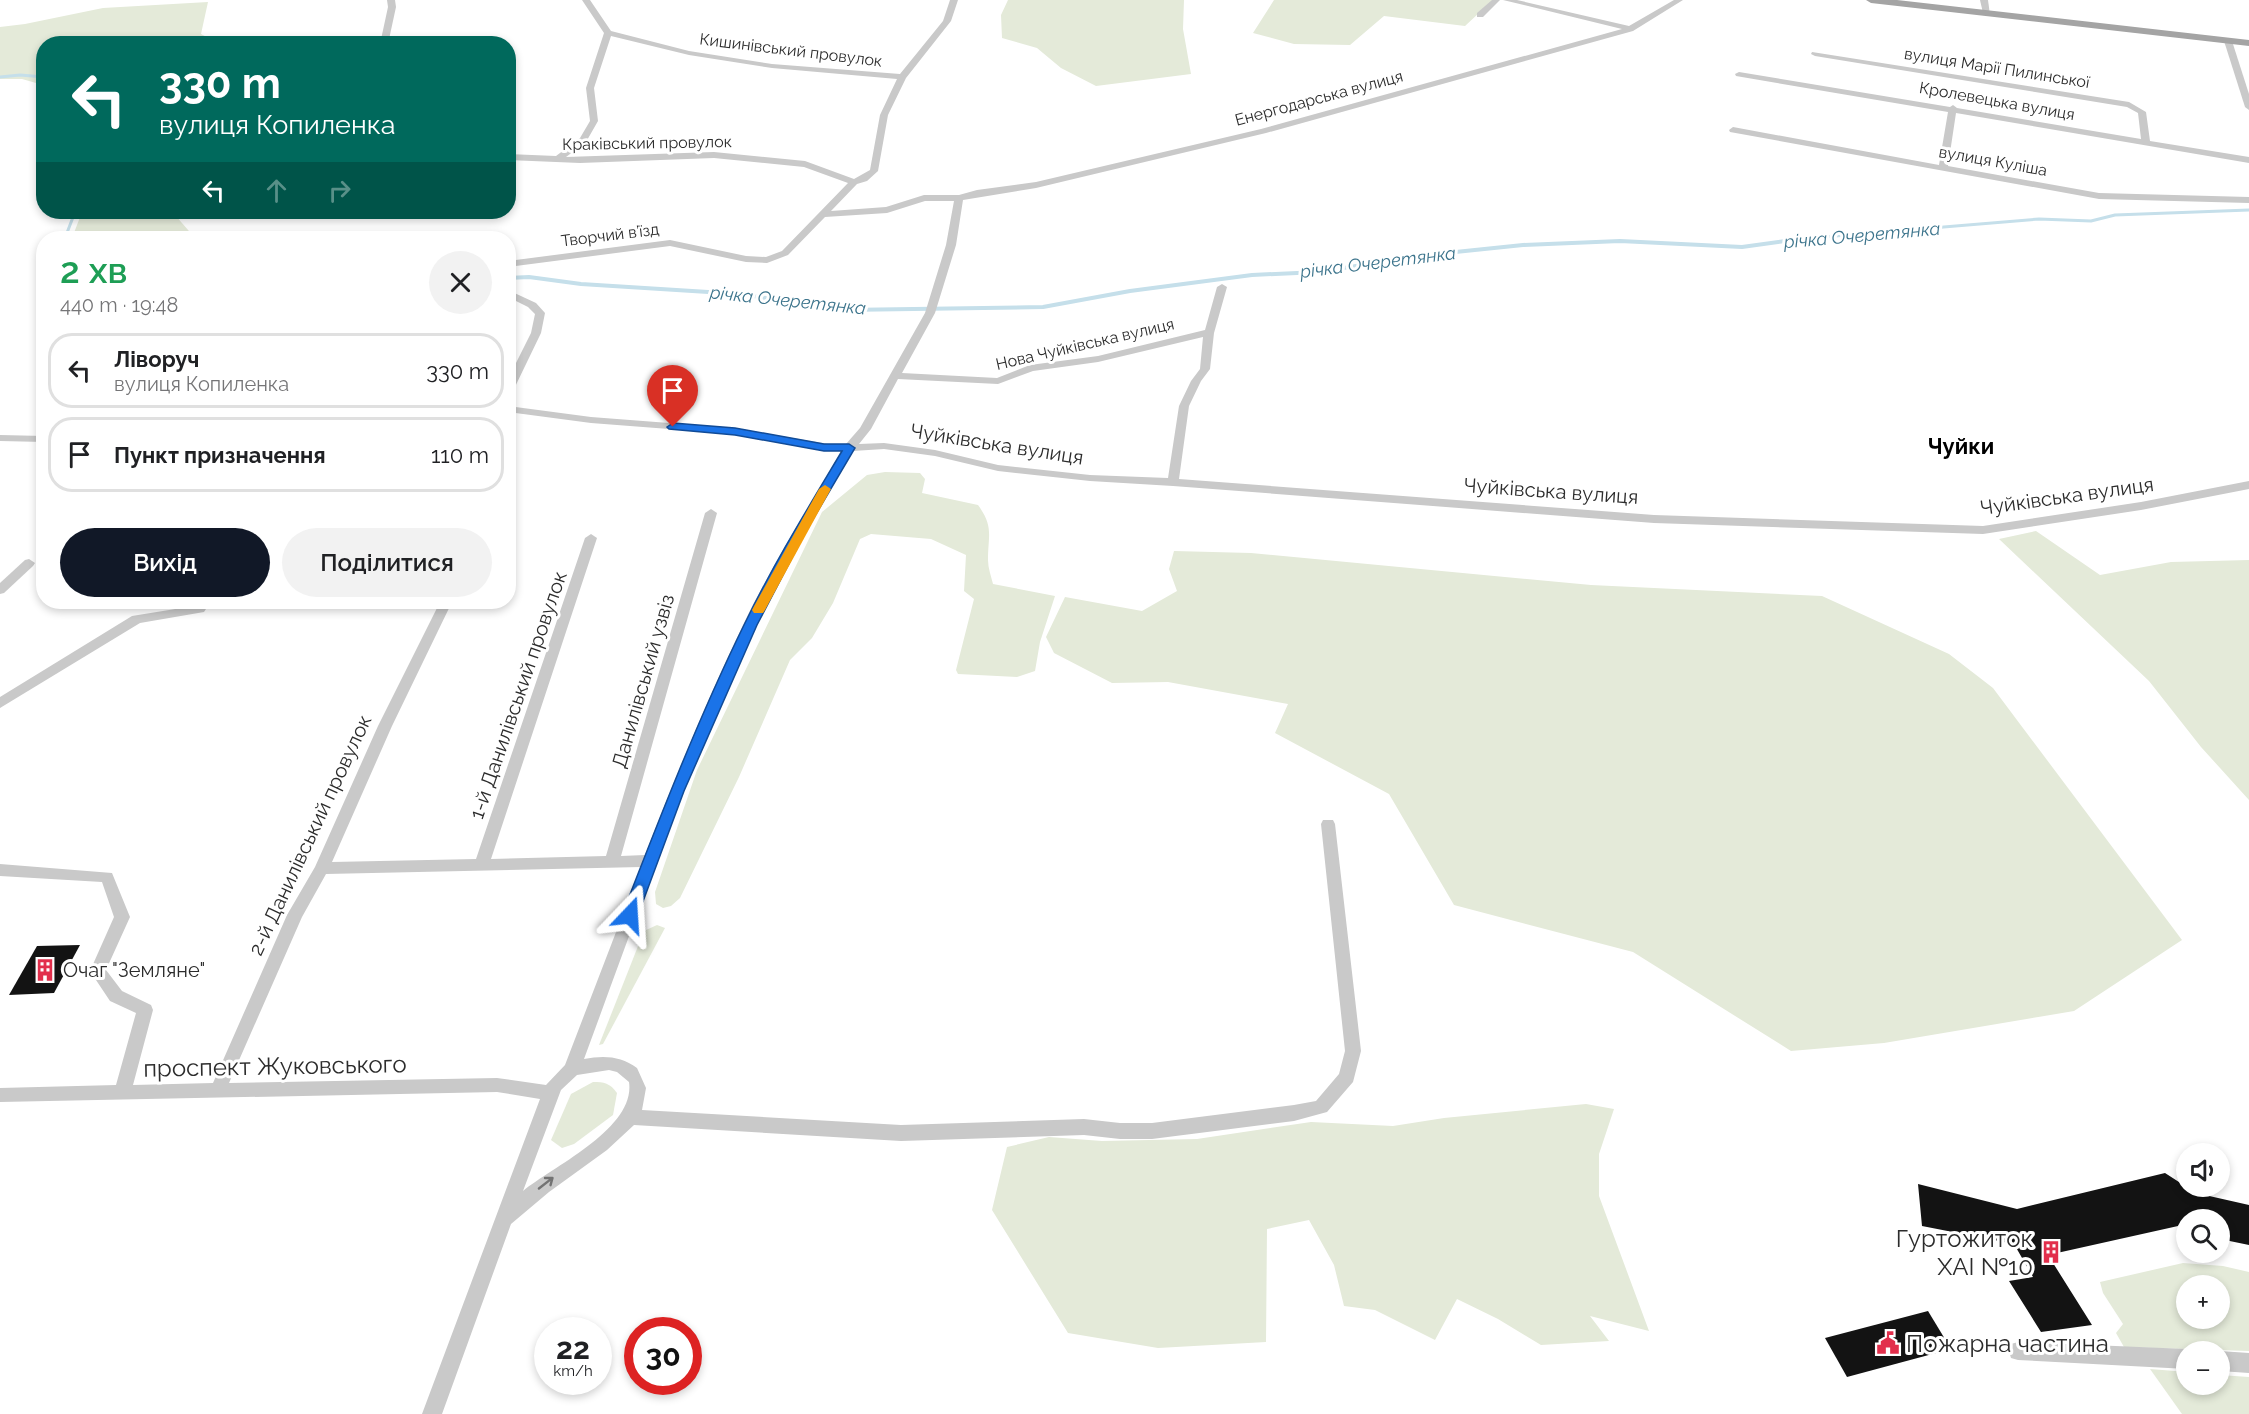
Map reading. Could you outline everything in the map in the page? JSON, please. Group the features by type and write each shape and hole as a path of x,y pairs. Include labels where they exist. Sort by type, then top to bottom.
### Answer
{"main road":[{"path":"1871,0 2249,43"}],"street":[{"path":"386,36 392,7 391,0"},
{"path":"558,159 583,140 594,121 590,88 608,33 586,0"},
{"path":"822,214 854,182 864,179 874,171 884,115 902,78 947,21 954,0"},
{"path":"1480,15 1496,0"},
{"path":"1507,0 1630,29"},
{"name":"Енергодарська вулиця","path":"822,214 887,210 924,198 959,198 977,193 1036,185 1263,131 1630,29 1679,0"},
{"path":"1984,0 1987,13"},
{"name":"Кишинівський провулок","path":"608,33 689,53 724,59 772,66 902,78"},
{"path":"2228,41 2249,107"},
{"name":"вулиця Марії Пилинської","path":"1815,54 2129,105 2142,112 2146,142"},
{"name":"Кролевецька вулиця","path":"1739,74 1953,108 2249,160"},
{"path":"1943,168 1953,108"},
{"name":"вулиця Куліша","path":"1733,130 2099,196 2249,200"},
{"name":"Краківський провулок","path":"516,159 580,160 714,154 805,164 854,182"},
{"path":"572,1069 677,791 750,625 800,531 849,448 865,429 932,309 951,245 959,198"},
{"name":"Творчий в’їзд","path":"516,263 670,243 746,259 767,260 785,253 822,214"},
{"path":"1173,482 1184,406 1196,381 1205,369 1209,333 1222,287"},
{"path":"516,297 532,305 540,313 536,333 516,374"},
{"name":"Нова Чуйківська вулиця","path":"894,376 998,381 1030,368 1098,359 1194,334 1209,333"},
{"name":"Чуйківська вулиця","path":"516,410 591,420 735,431 824,447 894,448 935,453 998,468 1090,478 1173,482 1654,519 1983,530 2140,506 2249,485"},
{"path":"0,438 36,440"},
{"name":"Данилівський узвіз","path":"612,860 711,513"},
{"name":"1-й Данилівський провулок","path":"482,864 591,538"},
{"path":"0,590 29,563"},
{"path":"0,703 137,619 200,609"},
{"name":"2-й Данилівський провулок","path":"218,1090 295,915 322,868 384,726 442,609"},
{"path":"629,1117 901,1133 1084,1127 1120,1131 1152,1131 1216,1124 1320,1107 1347,1077 1353,1051 1328,824"},
{"path":"322,868 649,861"},
{"path":"0,870 106,878 122,917 98,972 116,996 145,1010 122,1094"},
{"path":"432,1414 502,1222 555,1084 572,1069 595,1062 624,1067 634,1074 639,1098 629,1117 616,1133 542,1186 502,1222"},
{"name":"проспект Жуковського","path":"0,1095 497,1085 551,1093"},
{"path":"2018,1351 2176,1358"},
{"path":"2230,1362 2249,1363"}],"green space":[{"path":"1008,0 1184,0 1183,29 1191,74 1096,86 1061,68 1037,48 1002,38 1001,15"},
{"path":"1274,0 1493,0 1465,26 1384,16 1350,45 1294,44 1253,33"},
{"path":"208,2 201,34 205,36 36,36 36,83 22,79 0,79 0,27 103,8"},
{"path":"79,219 178,219 189,231 75,231"},
{"path":"885,472 920,473 925,479 922,493 978,505 988,525 988,563 993,584 1055,596 1040,642 1035,671 1017,677 958,674 956,670 974,599 964,591 966,555 931,539 871,534 860,539 833,603 812,638 790,660 739,777 680,898 671,906 663,908 656,904 655,892 697,770 822,512 867,475"},
{"path":"2036,531 2100,575 2171,562 2249,560 2249,800 2201,747 2149,681 1999,539"},
{"path":"1174,551 1251,553 1591,585 1822,596 1949,654 1993,688 2182,940 2074,1011 1884,1043 1791,1051 1633,952 1454,905 1389,794 1275,733 1288,704 1168,682 1112,683 1054,653 1046,637 1065,597 1142,611 1177,591 1169,569"},
{"path":"657,925 665,928 603,1044 599,1045 644,931"},
{"path":"593,1082 606,1084 617,1093 613,1115 574,1144 562,1148 551,1140 571,1094"},
{"path":"1586,1104 1614,1109 1599,1154 1599,1196 1649,1331 1590,1316 1609,1341 1541,1345 1498,1319 1457,1299 1435,1340 1375,1310 1344,1306 1334,1265 1309,1220 1267,1229 1266,1342 1158,1348 1068,1333 992,1210 1007,1147 1049,1137 1102,1141 1197,1139 1311,1122 1393,1126 1444,1118"},
{"path":"2183,1263 2223,1266 2249,1272 2249,1351 2230,1350 2230,1341 2176,1341 2176,1349 2124,1347 2116,1333 2123,1324 2103,1293 2100,1282"},
{"path":"2150,1369 2176,1371 2176,1395 2230,1395 2230,1376 2249,1377 2249,1414 2182,1414"}],"building":[{"name":"Очаг \"Земляне\"","path":"80,945 54,993 9,995 37,946"},
{"name":"Гуртожиток ХАІ №10","path":"2165,1173 2176,1180 2176,1197 2214,1197 2249,1205 2249,1245 2230,1241 2230,1209 2176,1209 2176,1226 2048,1255 2092,1325 2041,1332 2009,1281 2033,1277 2014,1244 1922,1226 1918,1184 2017,1209"},
{"name":"Пожарна частина","path":"1928,1311 1951,1349 1847,1377 1825,1338"}],"waterway":[{"name":"річка Очеретянка","path":"0,77 36,76"},
{"name":"річка Очеретянка","path":"1799,239 2039,219 2091,221 2115,215 2249,210"},
{"name":"річка Очеретянка","path":"68,231 72,219"},
{"name":"річка Очеретянка","path":"516,278 740,294 844,310 1043,307 1130,291 1252,275 1319,272 1417,256 1523,245 1620,241 1742,247 1813,237"}],"slow traffic":[{"path":"758,610 825,489"}],"place":[{"name":"Очаг \"Земляне\"","path":"45,970"},
{"name":"Гуртожиток ХАІ №10","path":"2051,1252"},
{"name":"Пожарна частина","path":"1888,1343"}],"district":[{"name":"Чуйки","path":"1961,446"}],"route":[{"path":"630,915 677,791 750,625 800,531 849,448 824,447 735,431 673,427"}]}
